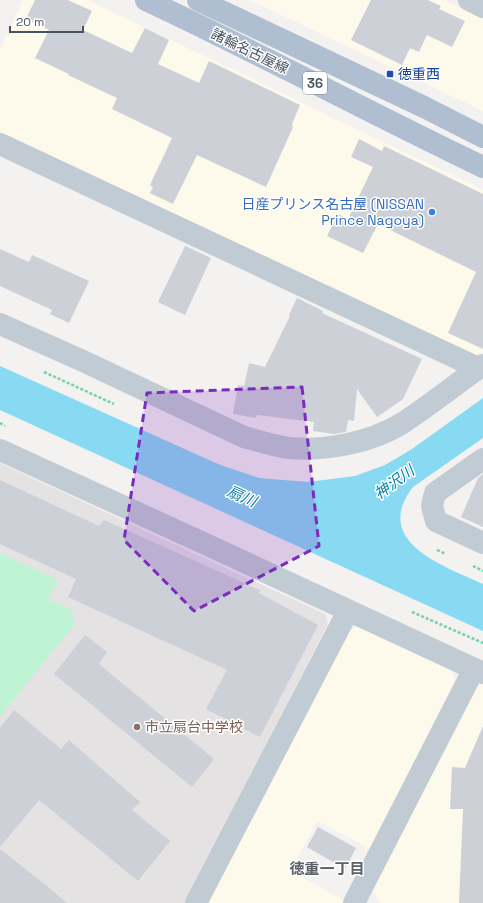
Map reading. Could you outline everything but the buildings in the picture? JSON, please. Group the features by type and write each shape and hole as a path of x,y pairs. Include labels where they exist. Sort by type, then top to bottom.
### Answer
{"main road":[{"name":"諸輪名古屋線","path":"146,0 268,59 418,136 483,167"},
{"name":"諸輪名古屋線","path":"198,0 424,107 483,137"}],"street":[{"path":"469,0 483,7"},
{"path":"0,144 480,367 400,424 376,435 327,448 289,448 244,437 83,361 0,324"},
{"path":"0,450 478,671 354,903"},
{"path":"483,459 435,492 432,506 436,521 483,543"},
{"path":"196,903 348,611"}],"highlighted area":[{"path":"302,387 319,546 194,611 124,540 147,393"}],"shaded area":[{"path":"23,0 88,0 483,190 483,352 477,355 472,354 0,132 0,50"},
{"path":"250,0 444,0 483,19 483,111"},
{"name":"市立扇台中学校","path":"0,463 325,614 328,624 185,903 0,903"},
{"path":"361,625 449,665 455,680 371,849 317,821 291,871 344,900 342,903 206,903 346,632"},
{"path":"483,684 483,903 380,903 372,889 472,689"}],"green space":[{"path":"0,553 58,580 48,600 71,609 75,624 0,716"}],"water":[{"path":"0,366 218,464 259,478 308,482 355,476 385,465 412,449 483,398 483,438 413,487 402,506 401,523 406,537 418,549 433,560 483,584 483,631 0,410"}],"place":[{"name":"徳重西","path":"390,74"},
{"name":"日産プリンス名古屋 (NISSAN Prince Nagoya)","path":"432,212"},
{"name":"市立扇台中学校","path":"137,727"}],"district":[{"name":"徳重一丁目","path":"327,868"}],"water label":[{"name":"神沢川","path":"394,482"},
{"name":"扇川","path":"242,496"}]}
